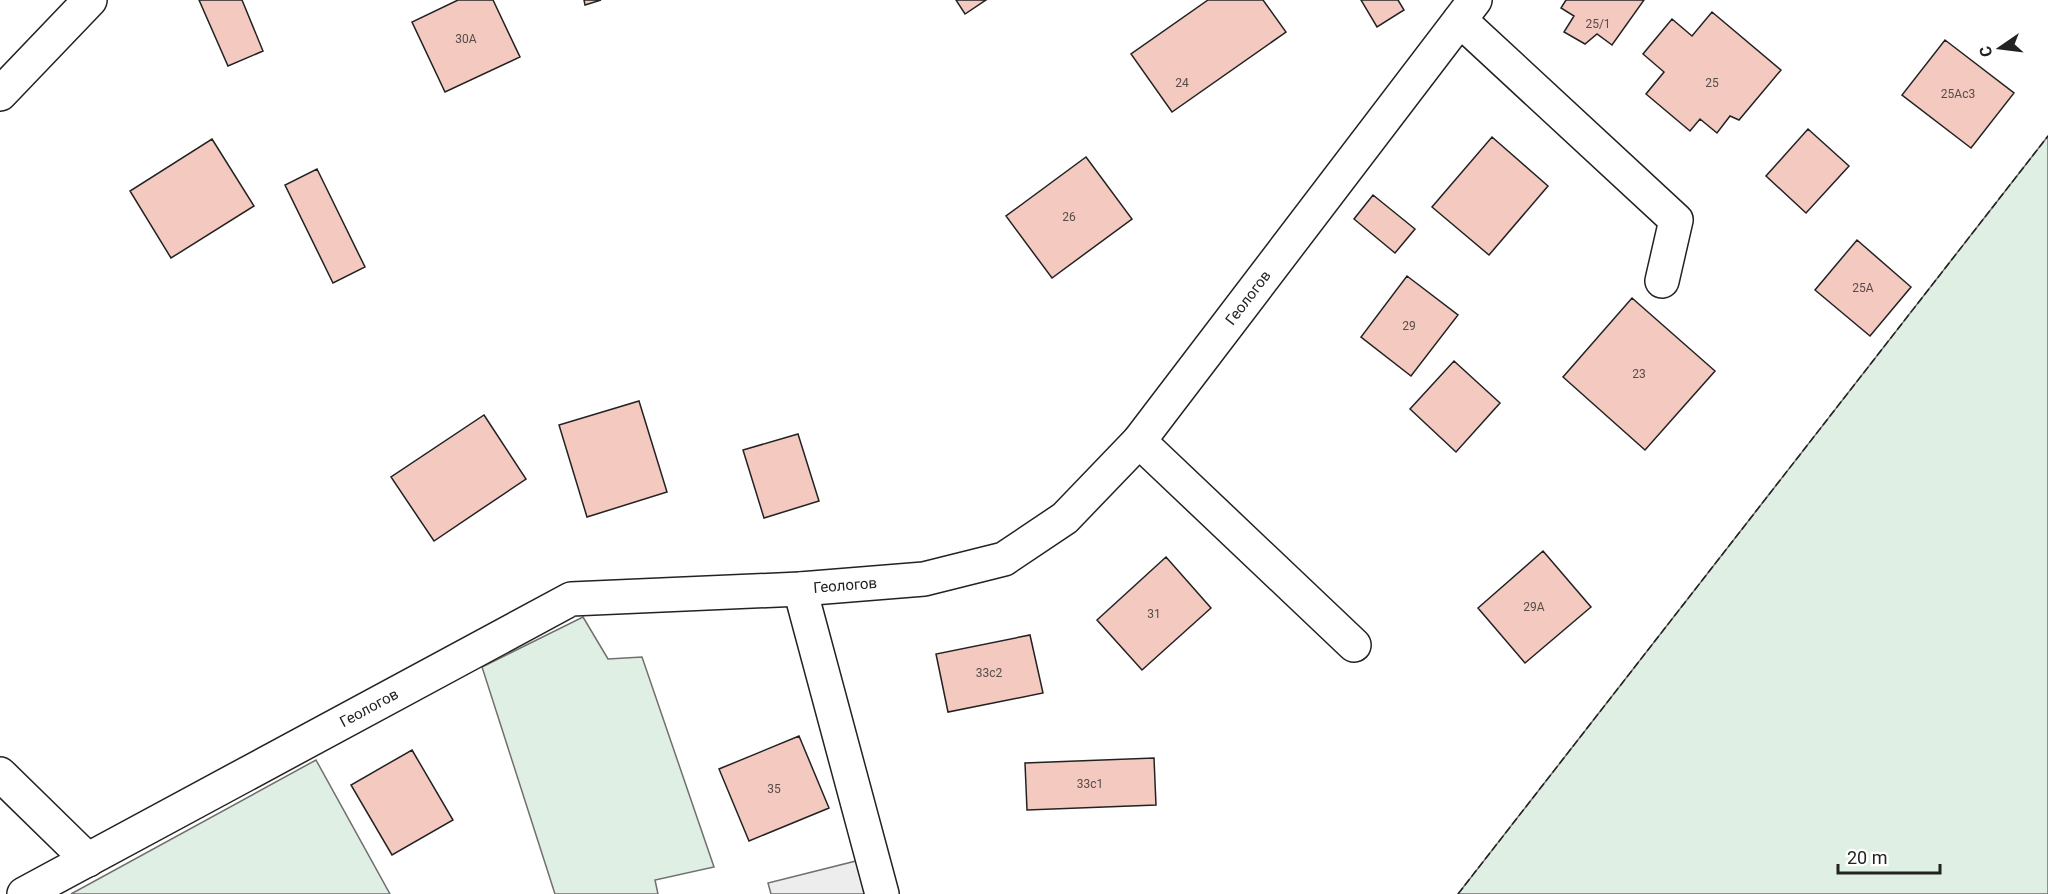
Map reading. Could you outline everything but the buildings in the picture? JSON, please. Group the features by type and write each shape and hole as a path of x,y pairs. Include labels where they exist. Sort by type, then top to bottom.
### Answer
{"street":[{"path":"0,94 90,0"},
{"path":"1468,10 1676,220 1662,281"},
{"name":"Геологов","path":"24,894 572,599 800,589 924,579 1004,559 1065,518 1139,441 1468,10"},
{"path":"1139,441 1354,645"},
{"path":"800,589 882,894"},
{"path":"0,774 88,860"}],"green space":[{"path":"2048,136 2048,894 1458,894"},
{"path":"583,617 608,659 642,657 714,867 655,880 658,894 555,894 482,667"},
{"path":"316,760 390,894 71,894"}],"shaded area":[{"path":"856,861 865,894 771,894 768,883"}],"fence":[{"path":"1458,894 2048,136"}]}
